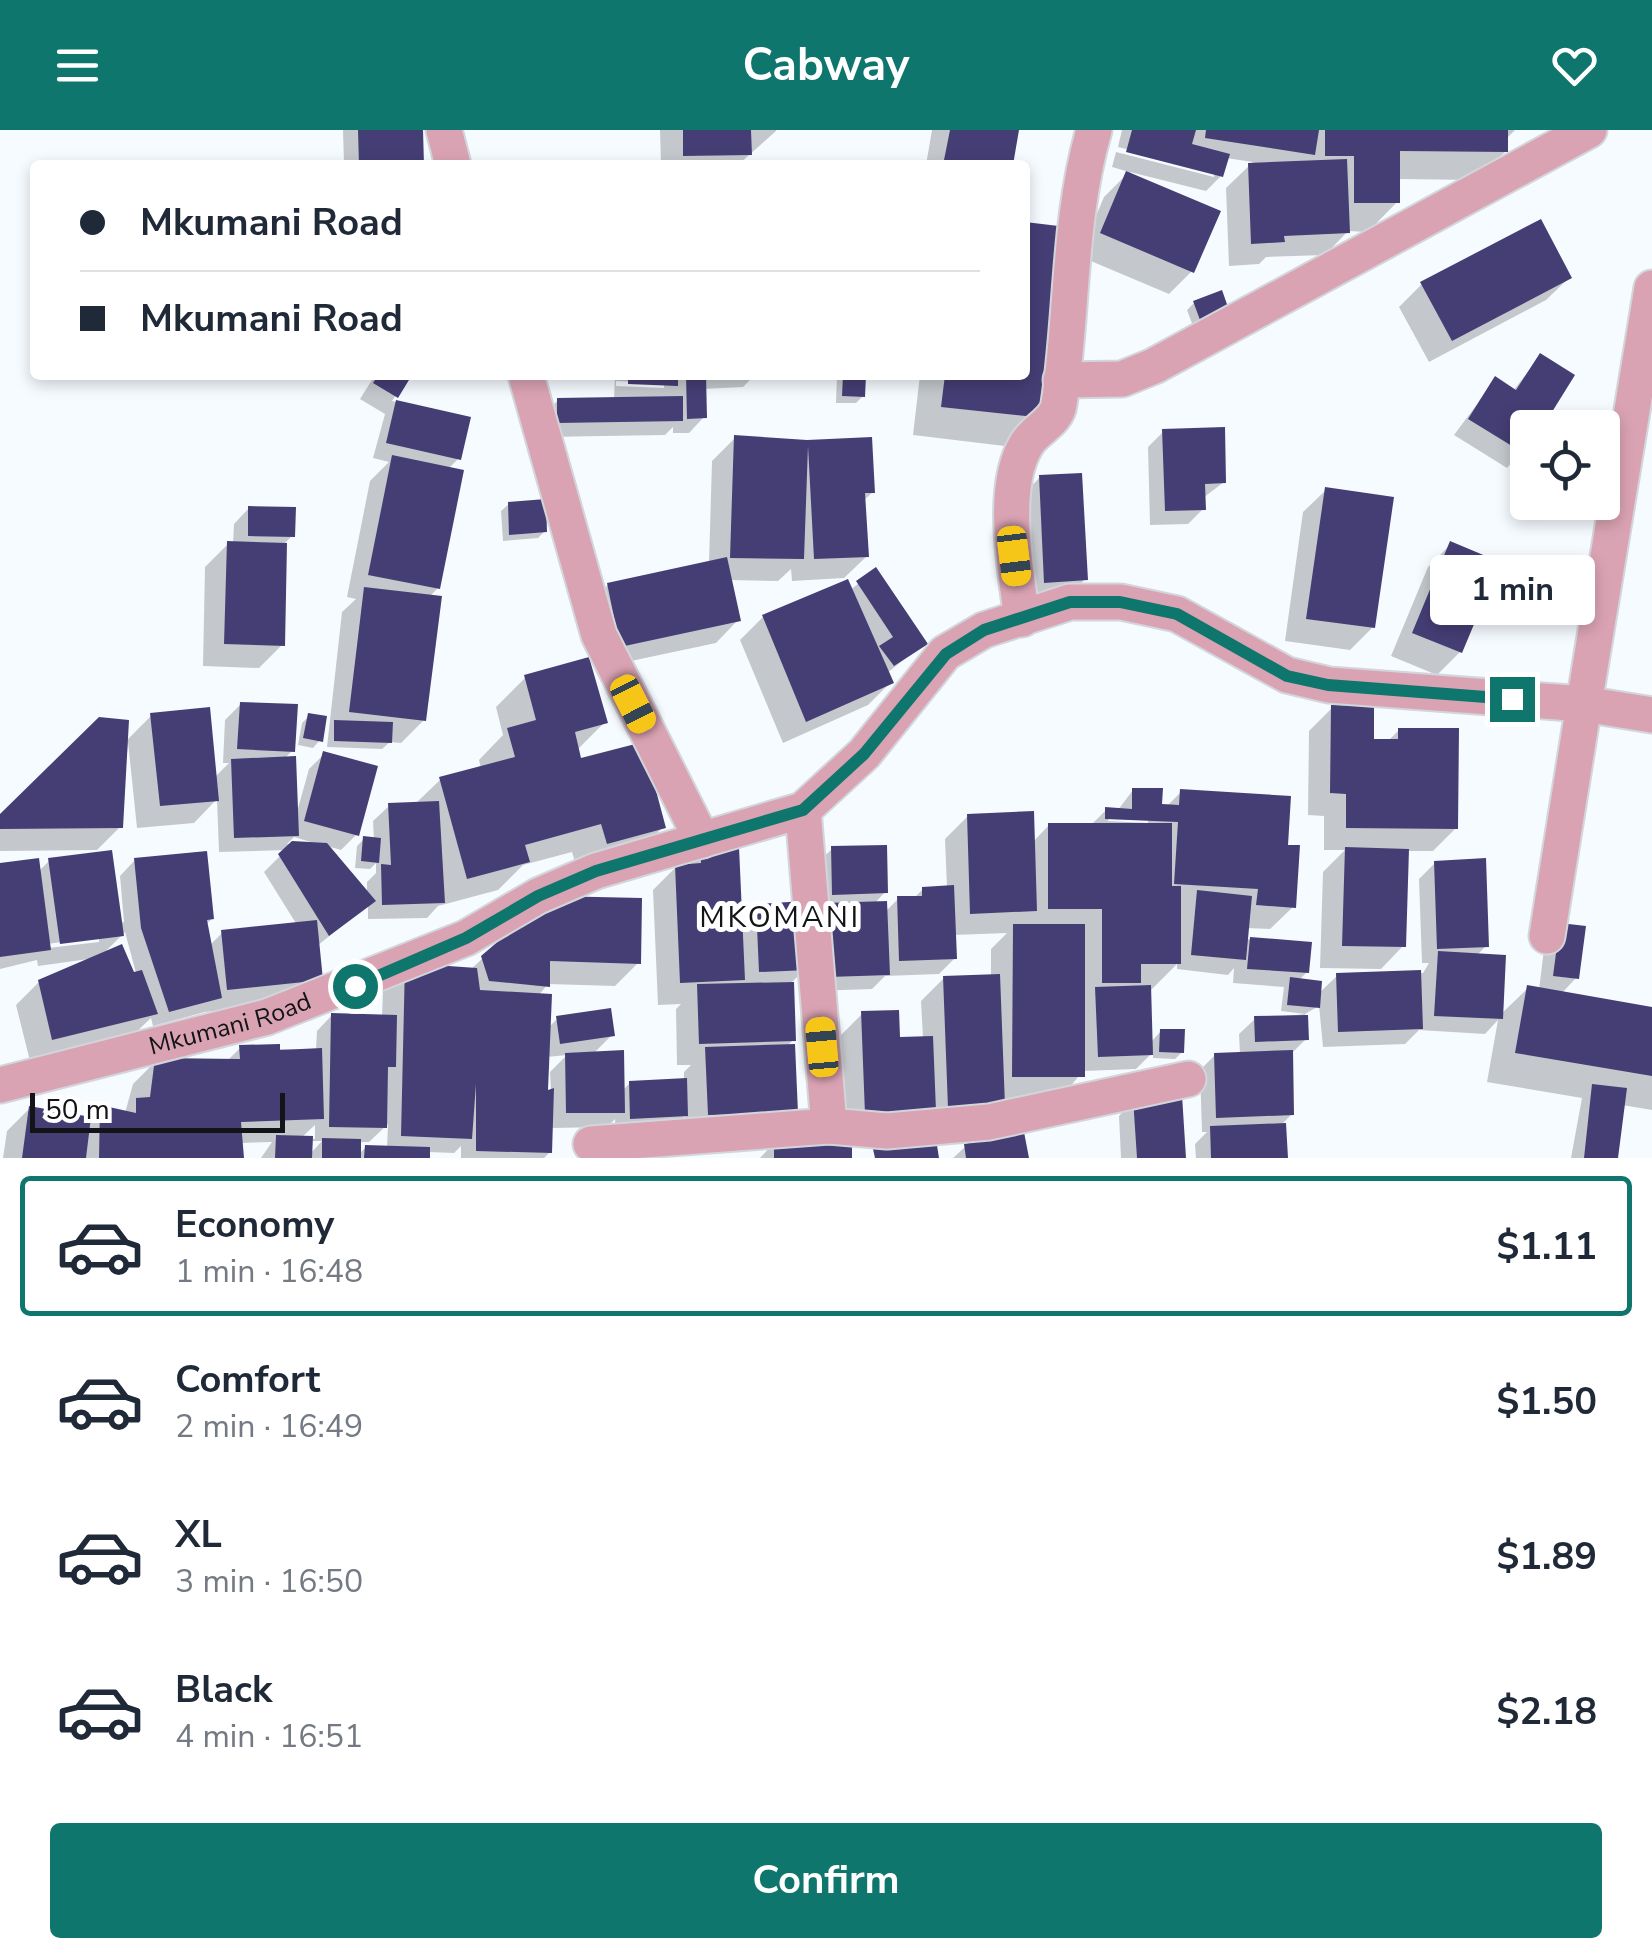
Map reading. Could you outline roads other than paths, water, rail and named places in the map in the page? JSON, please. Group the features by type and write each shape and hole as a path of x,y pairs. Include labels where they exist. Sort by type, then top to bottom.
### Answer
{"street":[{"path":"444,130 452,160"},
{"path":"1022,620 1010,525 1015,488 1026,444 1059,410 1074,212 1094,130"},
{"path":"1061,380 1122,379 1154,366 1588,130"},
{"path":"1547,936 1652,288"},
{"path":"527,380 598,635 702,840"},
{"name":"Mkumani Road","path":"0,1085 267,1018 466,938 538,896 596,871 803,810 864,754 946,654 984,630 1070,602 1120,602 1177,614 1287,676 1315,682 1584,704 1652,715"},
{"path":"803,810 829,1126"},
{"path":"591,1144 829,1126 888,1131 988,1122 1188,1078"}],"district":[{"name":"MKOMANI","path":"780,917"}]}
